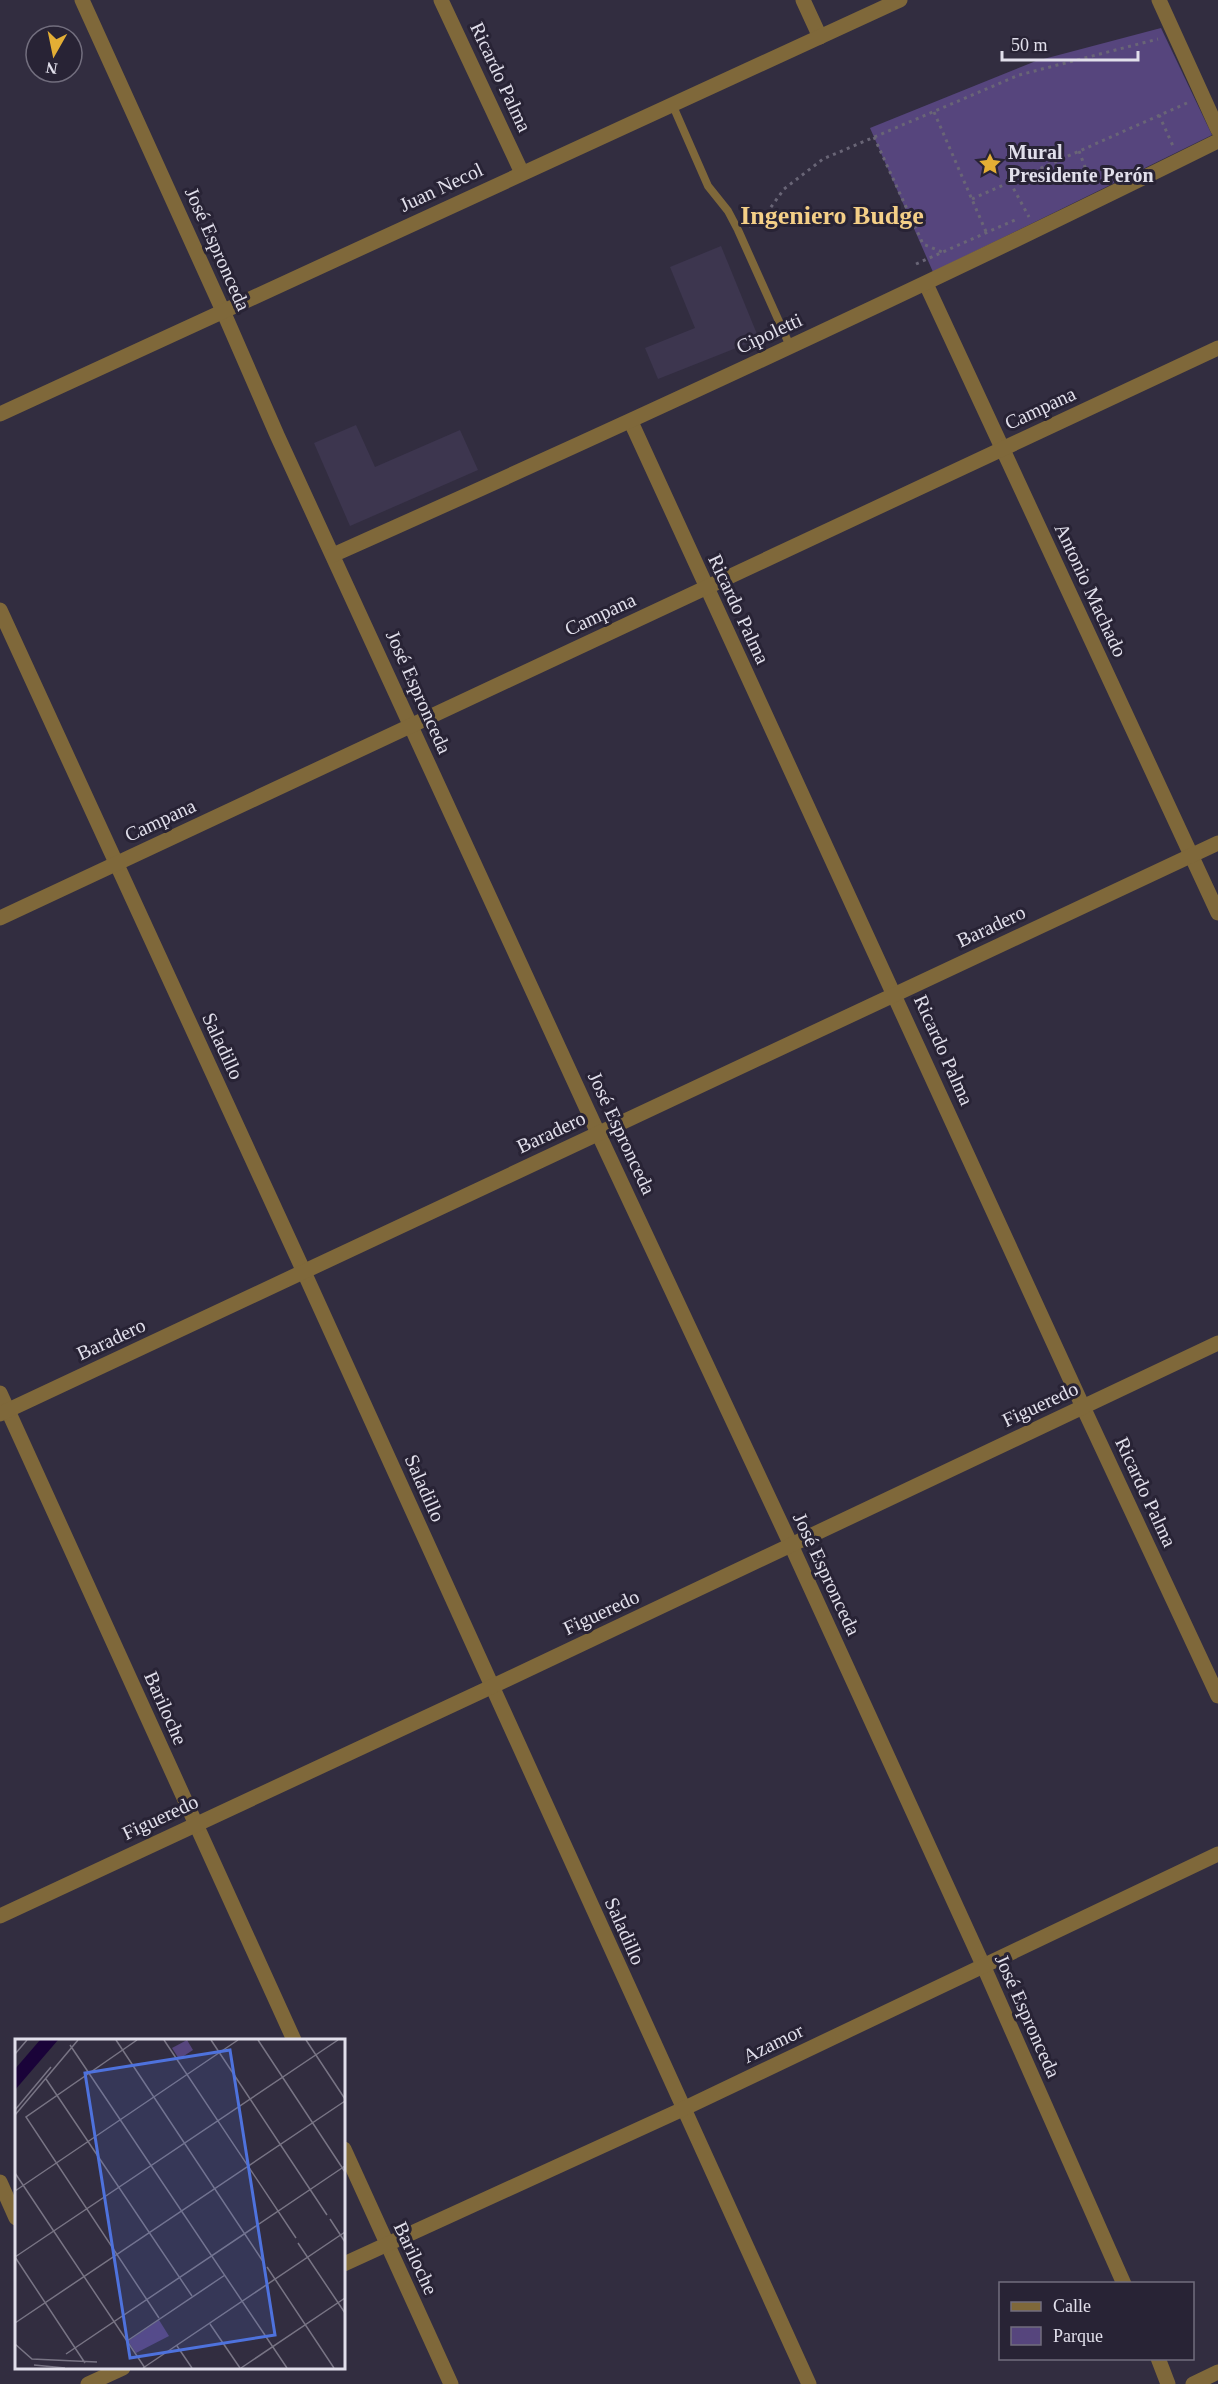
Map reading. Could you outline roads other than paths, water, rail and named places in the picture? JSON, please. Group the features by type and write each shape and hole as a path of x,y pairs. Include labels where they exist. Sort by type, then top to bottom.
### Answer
{"street":[{"name":"José Espronceda","path":"82,0 224,311 277,435 983,1965 1124,2282"},
{"name":"Ricardo Palma","path":"441,0 522,172"},
{"path":"803,0 820,37"},
{"name":"Juan Necol","path":"0,414 900,0"},
{"path":"1159,0 1218,130"},
{"name":"Cipoletti","path":"333,555 631,422 995,252 1218,141"},
{"name":"Antonio Machado","path":"926,284 1218,913"},
{"name":"Campana","path":"0,918 1218,348"},
{"name":"Ricardo Palma","path":"631,422 705,588 1218,1696"},
{"name":"Saladillo","path":"0,610 304,1272 809,2384"},
{"name":"Baradero","path":"4,1412 1218,843"},
{"name":"Figueredo","path":"0,1916 1218,1343"},
{"name":"Bariloche","path":"0,1393 4,1412 294,2039"},
{"name":"Azamor","path":"345,2264 683,2109 1218,1854"},
{"name":"Bariloche","path":"345,2151 451,2384"},
{"path":"0,2182 15,2216"},
{"path":"1159,2360 1168,2384"},
{"path":"91,2383 119,2369"},
{"path":"1193,2384 1218,2372"}],"lane":[{"path":"673,106 708,186 728,211 738,230 790,346"}],"place":[{"name":"Mural Presidente Perón","path":"990,164"}],"district":[{"name":"Ingeniero Budge","path":"832,215"}]}
